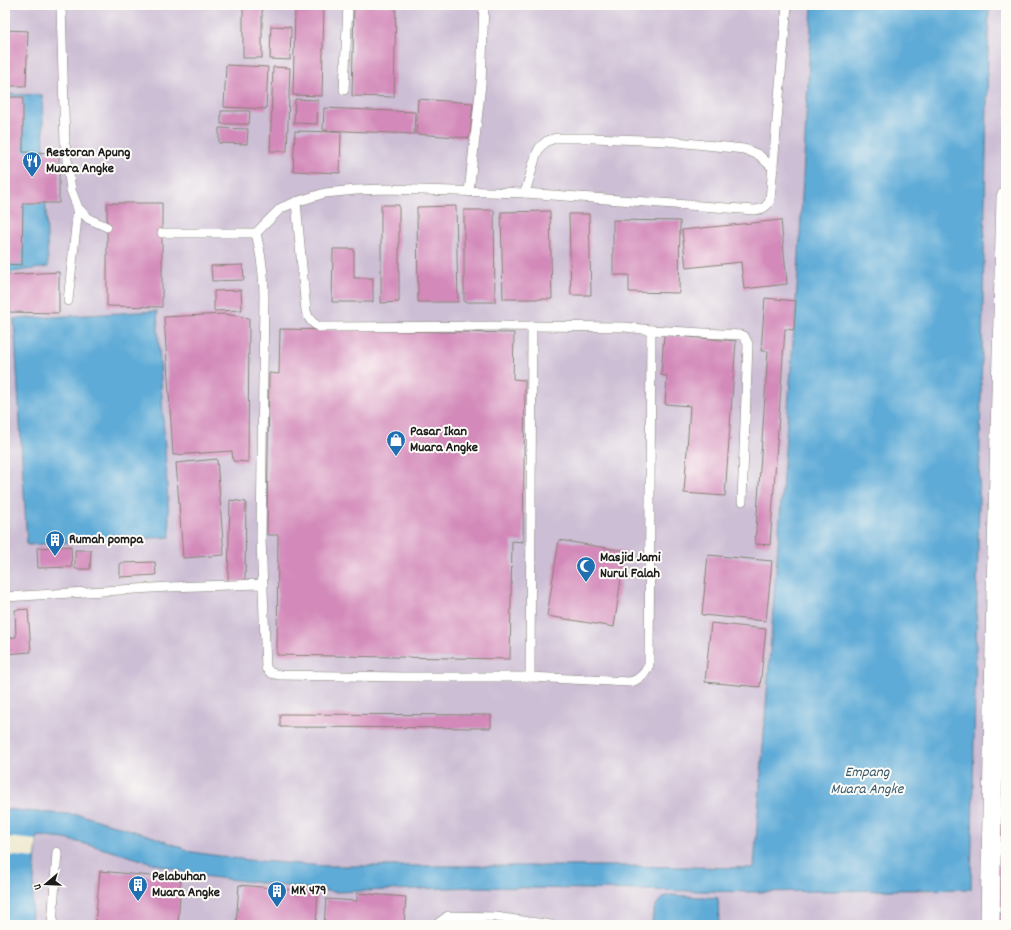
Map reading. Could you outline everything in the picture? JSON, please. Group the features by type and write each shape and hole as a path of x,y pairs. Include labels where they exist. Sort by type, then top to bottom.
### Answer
{"street":[{"path":"990,925 999,797 1006,197"}],"lane":[{"path":"61,5 65,144 71,190 78,208 89,219 107,227"},
{"path":"344,90 348,5"},
{"path":"469,192 481,84 484,5"},
{"path":"162,233 256,233 281,208 325,193 356,190 386,189 525,193 755,210 764,208 768,204 773,168 787,5"},
{"path":"525,193 536,154 540,147 547,141 556,138 667,141 744,149 759,155 773,168"},
{"path":"296,202 306,311 310,320 319,326 625,327 744,336 748,344 742,501"},
{"path":"68,301 78,208"},
{"path":"256,233 261,252 264,296 261,539 266,666 273,674 380,677 530,677 630,682 635,681 645,673 649,664 651,330"},
{"path":"530,677 532,326"},
{"path":"5,597 169,587 263,584"},
{"path":"52,925 57,852"},
{"path":"436,925 448,916 551,925"}],"shaded area":[{"path":"5,5 1006,5 1006,442 990,812 1006,813 1006,925 31,925 37,840 37,813 5,809 5,273 48,267 42,95 5,94"}],"water":[{"name":"Empang Muara Angke","path":"812,5 989,5 971,889 753,892 476,887 335,892 194,875 94,846 65,839 37,836 31,925 5,925 5,809 81,815 154,837 192,852 247,860 324,866 618,866 754,868 798,274"},
{"path":"5,94 42,95 48,267 5,273"},
{"path":"157,311 170,537 27,545 14,319"},
{"path":"671,895 718,898 719,925 652,925 654,910 658,902"}],"pier":[{"path":"5,837 37,840 35,858 5,855"}],"building":[{"path":"243,5 262,5 262,58 243,58"},
{"path":"295,5 324,5 322,96 293,95"},
{"path":"354,5 396,5 394,97 352,96"},
{"path":"271,26 291,27 290,60 270,59"},
{"path":"5,30 28,31 26,86 5,86"},
{"path":"226,65 268,67 266,109 224,107"},
{"path":"273,67 290,68 287,151 270,151"},
{"name":"Restoran Apung Muara Angke","path":"5,97 23,97 23,152 59,153 59,203 23,203 22,265 5,264"},
{"path":"295,99 318,100 317,124 294,123"},
{"path":"418,99 473,103 470,138 416,134"},
{"path":"324,108 415,112 414,134 323,130"},
{"path":"221,111 250,111 249,124 221,124"},
{"path":"219,128 248,129 247,144 219,143"},
{"path":"295,131 341,132 340,173 293,171"},
{"path":"107,203 162,203 162,307 107,306"},
{"path":"381,205 399,205 399,302 381,303"},
{"path":"456,206 458,302 418,302 417,207"},
{"path":"464,210 494,210 495,302 464,302"},
{"path":"550,211 552,299 503,299 501,212"},
{"path":"569,214 589,214 591,295 571,295"},
{"path":"613,220 680,221 679,293 629,292 629,275 613,275"},
{"path":"781,220 787,284 744,289 741,262 686,268 682,230"},
{"path":"333,249 354,249 354,278 373,278 373,302 332,302"},
{"path":"243,265 244,280 212,281 211,266"},
{"path":"59,272 59,313 5,312 5,275"},
{"path":"241,290 242,310 214,311 214,291"},
{"path":"765,298 796,301 794,330 785,329 770,545 755,544 768,351 761,351"},
{"path":"224,314 249,318 248,462 233,461 232,451 173,455 164,317"},
{"name":"Pasar Ikan Muara Angke","path":"280,329 514,333 513,379 525,380 523,542 512,541 510,659 277,655 278,535 267,535 269,373 279,374"},
{"path":"664,335 736,341 725,496 684,493 690,406 665,404 667,376 661,375"},
{"path":"217,459 224,555 183,558 176,463"},
{"path":"230,500 246,502 245,581 228,581"},
{"name":"Masjid Jami Nurul Falah","path":"559,540 625,551 614,627 547,616"},
{"name":"Rumah pompa","path":"71,546 72,567 38,568 37,548"},
{"path":"75,550 91,550 90,569 75,569"},
{"path":"708,555 772,561 766,621 702,615"},
{"path":"155,562 156,575 120,577 120,563"},
{"path":"28,609 31,652 5,654 5,638 16,637 15,610"},
{"path":"711,623 766,629 760,687 705,682"},
{"path":"280,714 491,715 491,728 280,727"},
{"path":"995,811 1006,811 1006,908 997,908"},
{"name":"Pelabuhan Muara Angke","path":"100,871 181,879 178,925 95,925"},
{"name":"MK 479","path":"239,885 318,892 316,925 259,925 236,923"},
{"path":"357,893 406,897 404,925 324,925 326,899 357,901"},
{"path":"995,914 1006,914 1006,925 995,925"}],"place":[{"name":"Restoran Apung Muara Angke","path":"32,178"},
{"name":"Pasar Ikan Muara Angke","path":"396,457"},
{"name":"Rumah pompa","path":"55,557"},
{"name":"Masjid Jami Nurul Falah","path":"586,583"},
{"name":"Pelabuhan Muara Angke","path":"138,902"},
{"name":"MK 479","path":"277,908"}]}
